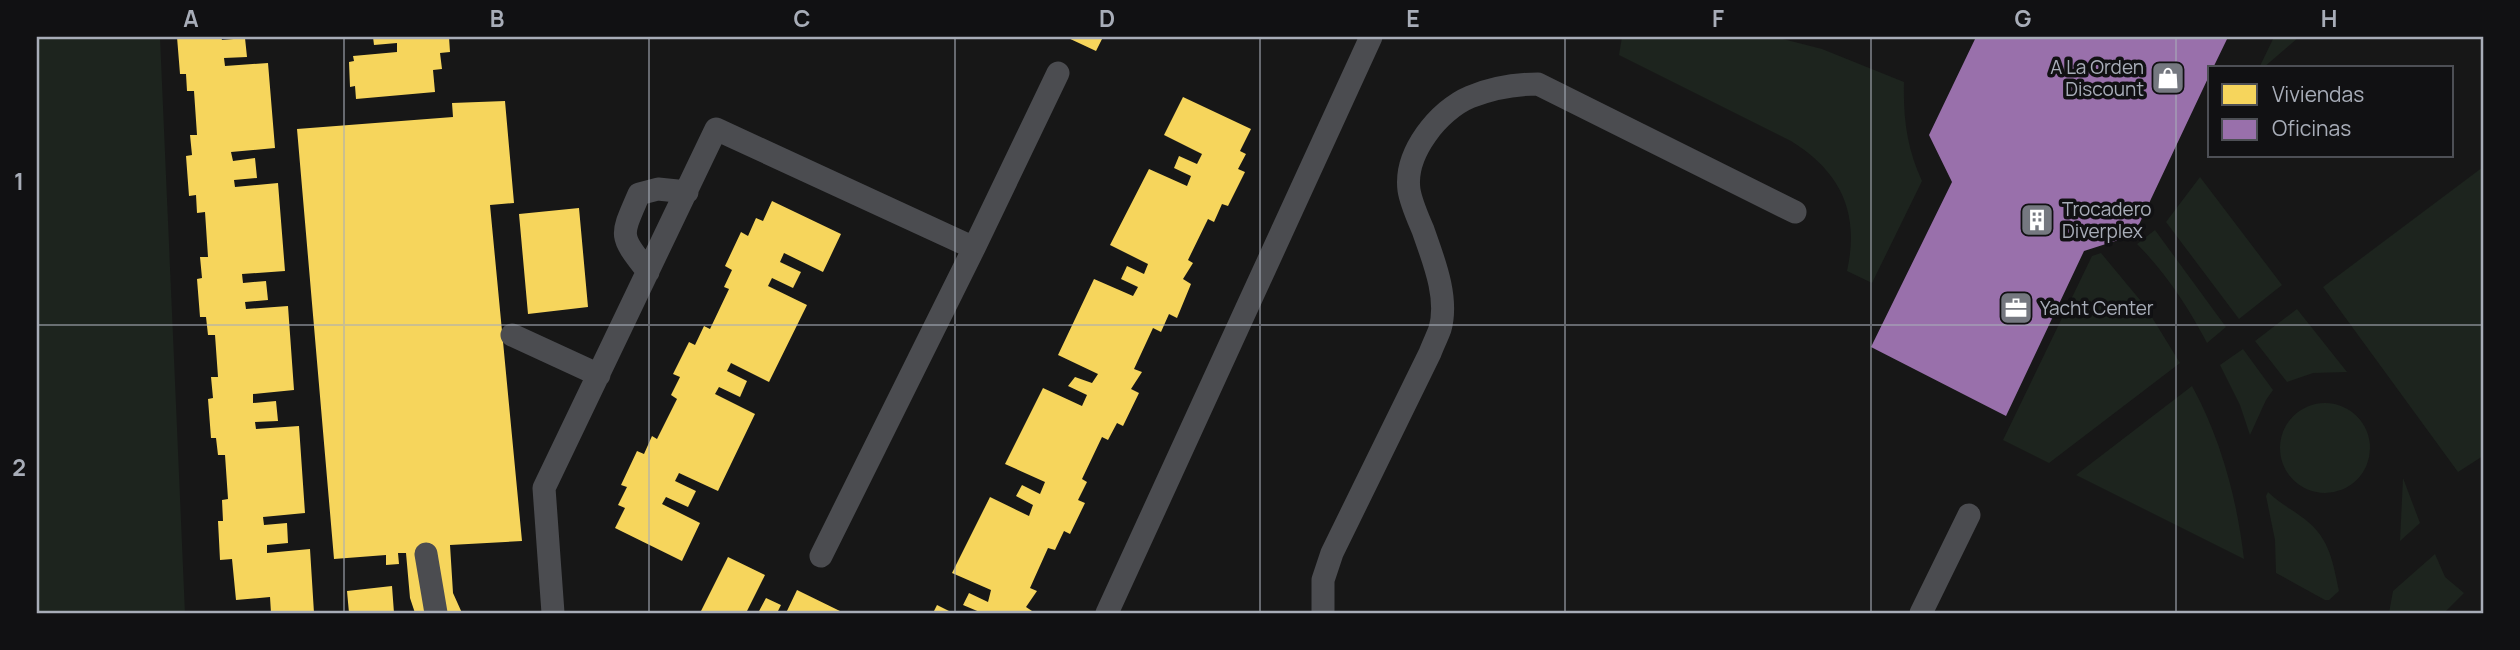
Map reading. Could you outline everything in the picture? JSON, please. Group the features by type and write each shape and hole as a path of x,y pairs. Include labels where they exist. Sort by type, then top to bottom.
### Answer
{"lane":[{"path":"1107,613 1371,37"},
{"path":"821,556 1058,72"},
{"path":"1323,613 1323,580 1332,553 1430,354 1440,327 1439,280 1409,189 1410,170 1419,146 1434,124 1469,97 1514,84 1538,83 1795,212"},
{"path":"553,613 544,488 716,129 974,248"},
{"path":"648,272 626,244 624,228 639,194 658,189 687,192"},
{"path":"512,334 599,375"},
{"path":"1921,613 1969,515"},
{"path":"426,554 436,613"}],"shaded area":[{"path":"37,37 160,37 185,613 37,613"},
{"path":"1622,37 1775,37 1822,49 1904,82 1907,133 1922,181 1872,283 1847,271 1851,231 1848,213 1843,196 1823,166 1791,141 1619,55"},
{"path":"2274,37 2299,37 2265,66 2260,66"},
{"path":"2483,167 2483,456 2458,472 2323,287"},
{"path":"2200,177 2282,285 2239,319 2166,222"},
{"path":"2155,230 2226,327 2207,343 2176,291 2137,244"},
{"path":"2101,253 2145,306 2180,363 2049,463 2003,440 2092,256"},
{"path":"2297,309 2347,372 2313,373 2287,382 2255,341"},
{"path":"2243,349 2273,390 2250,435 2240,405 2220,365"},
{"path":"2192,386 2211,427 2226,470 2244,559 2076,475"},
{"path":"2325,403 2342,406 2357,416 2367,431 2370,448 2367,465 2357,480 2342,490 2325,493 2308,490 2293,480 2283,465 2280,448 2283,431 2293,416 2308,406"},
{"path":"2403,478 2420,523 2400,541"},
{"path":"2268,492 2309,523 2323,539 2328,548 2339,591 2329,600 2276,573 2275,540 2266,496"},
{"path":"2435,554 2445,577 2464,593 2444,613 2389,613 2393,591"}],"building: Viviendas":[{"path":"177,37 221,37 222,40 245,38 247,57 224,58 225,66 268,63 275,148 231,152 233,161 255,158 257,178 234,180 235,187 278,183 285,271 242,274 243,283 266,281 268,300 245,302 246,309 288,306 294,390 253,394 253,403 276,401 278,421 255,422 256,429 299,426 305,513 263,517 264,525 287,523 288,543 267,545 267,553 310,549 314,613 271,613 270,597 236,600 232,559 220,560 218,521 223,521 222,500 228,499 225,455 218,455 216,438 211,438 208,399 213,398 211,377 218,377 215,335 208,335 206,317 200,317 197,279 202,278 200,257 208,257 205,212 197,213 196,195 189,196 186,156 192,155 190,135 197,135 194,91 187,91 186,74 180,74"},
{"path":"373,37 449,37 450,52 440,53 442,69 433,70 435,92 356,99 355,86 350,87 349,62 354,61 353,56 397,52 397,43 374,45"},
{"path":"1066,37 1103,37 1096,51"},
{"path":"1183,97 1251,129 1240,151 1246,154 1238,169 1245,172 1228,206 1222,204 1214,222 1208,219 1188,260 1193,263 1183,279 1191,284 1177,318 1169,314 1161,332 1153,328 1134,369 1142,372 1131,389 1139,393 1123,426 1117,423 1108,440 1102,437 1082,479 1087,482 1078,500 1085,503 1070,534 1064,531 1055,550 1048,548 1030,588 1037,591 1026,607 1031,613 982,613 963,605 969,593 988,602 991,590 952,573 990,497 1029,516 1033,505 1016,496 1022,485 1040,494 1045,482 1005,464 1043,388 1082,406 1087,395 1068,386 1075,377 1092,383 1098,374 1058,355 1094,279 1133,296 1138,287 1121,279 1127,266 1144,274 1148,264 1110,245 1149,169 1187,186 1191,176 1174,168 1179,156 1197,164 1202,154 1164,135"},
{"path":"505,101 514,203 490,205 522,541 450,545 453,593 462,613 415,613 410,598 406,553 398,553 399,564 386,565 386,555 334,559 297,129 453,117 452,103"},
{"path":"772,201 841,234 823,272 784,253 780,262 801,272 793,288 772,278 768,286 807,305 769,382 731,363 727,371 747,381 740,397 719,387 715,394 755,414 718,491 679,473 675,481 696,491 688,507 666,497 662,504 700,523 682,561 615,528 625,508 618,505 627,487 621,485 637,451 644,454 652,436 657,439 677,399 671,395 680,377 673,374 689,342 695,345 704,326 710,329 729,289 724,287 732,270 725,266 741,232 748,236 756,218 763,221"},
{"path":"579,208 588,307 528,314 519,214"},
{"path":"728,557 765,575 746,613 700,613"},
{"path":"392,586 394,613 349,613 347,591"},
{"path":"797,590 844,613 786,613"},
{"path":"766,598 781,605 777,613 758,613"},
{"path":"937,605 953,613 933,613"}],"building: Oficinas":[{"name":"Trocadero Diverplex","path":"1976,37 2228,37 2214,66 2208,66 2208,78 2134,235 2084,251 2006,416 1871,347 1952,182 1929,135"}],"place":[{"name":"A La Orden Discount","path":"2168,78"},
{"name":"Trocadero Diverplex","path":"2037,220"},
{"name":"Yacht Center","path":"2016,308"}]}
